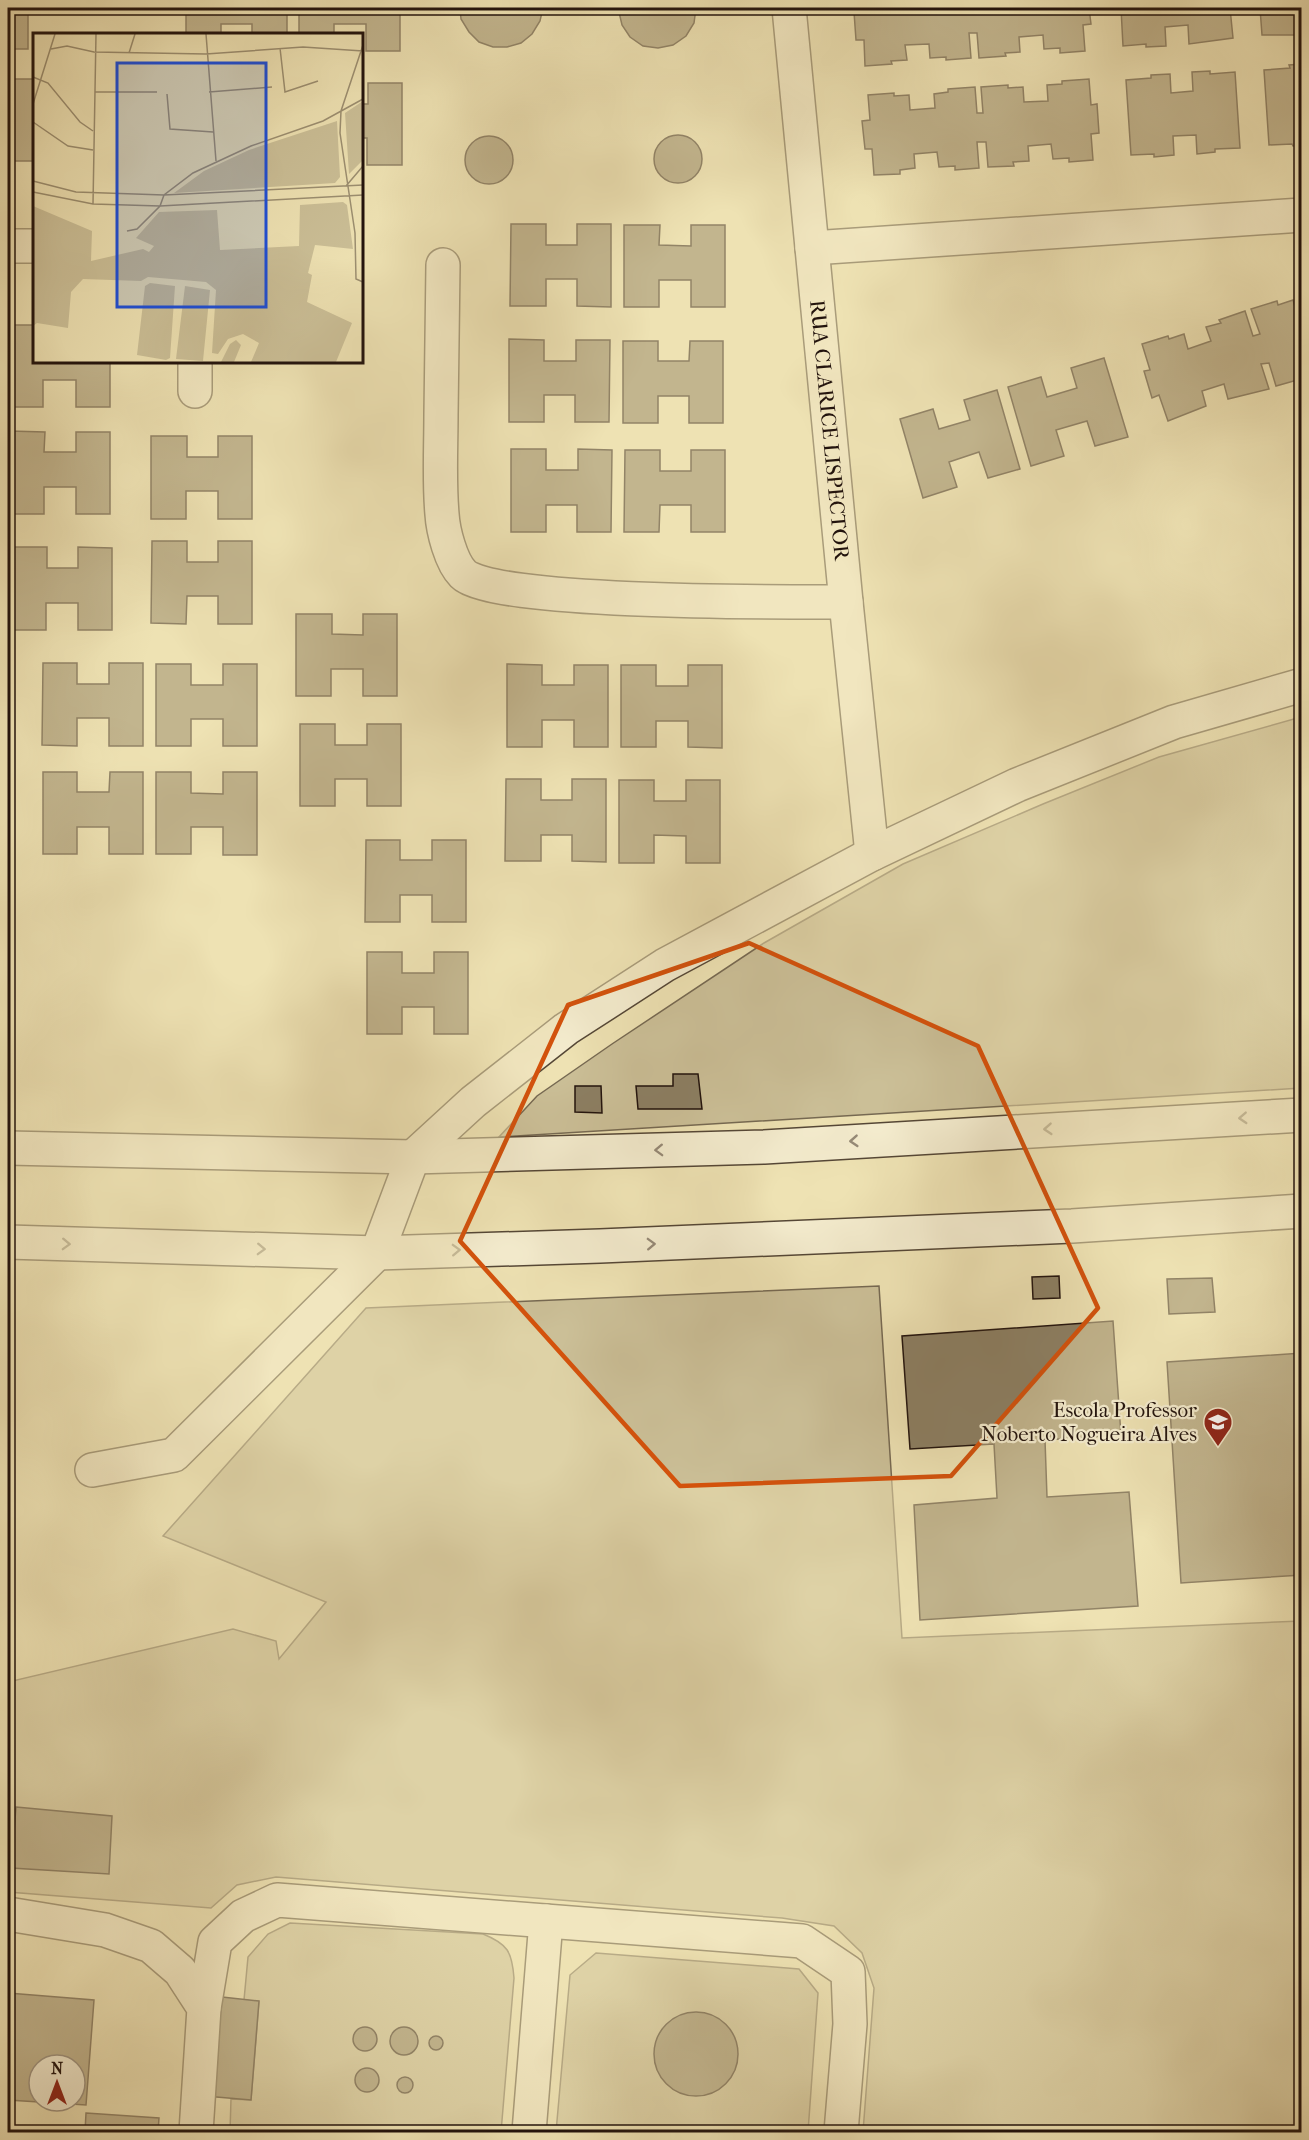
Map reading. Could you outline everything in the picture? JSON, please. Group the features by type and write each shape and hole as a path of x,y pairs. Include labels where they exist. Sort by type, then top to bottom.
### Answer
{"street":[{"name":"RUA CLARICE LISPECTOR","path":"789,8 872,854"},
{"path":"812,248 1302,215"},
{"path":"8,246 33,246"},
{"path":"443,265 440,468 442,515 445,534 462,573 472,580 526,592 708,601 846,602"},
{"path":"92,1470 174,1455 376,1253 413,1157 473,1102 566,1029 665,965 872,854 1017,785 1174,722 1302,686"},
{"path":"8,1148 413,1157 764,1147 1302,1115"},
{"path":"8,1242 376,1253 600,1246 1060,1226 1302,1211"},
{"path":"196,2133 204,2008 215,1942 243,1916 277,1900 802,1941 848,1972 850,2024 841,2133"},
{"path":"8,1914 105,1930 151,1946 180,1971 204,2008"},
{"path":"529,2133 546,1921"}],"highlighted area":[{"path":"749,943 978,1046 1098,1308 951,1476 680,1486 460,1241 568,1005"}],"shaded area":[{"path":"1301,717 1301,1088 499,1137 537,1096 612,1044 764,943 903,864 1159,757"},
{"path":"879,1286 902,1638 1301,1621 1301,2132 863,2132 874,1988 862,1953 834,1926 782,1918 276,1877 237,1885 211,1908 8,1892 8,1682 233,1629 276,1641 279,1659 326,1602 163,1536 366,1308"},
{"path":"290,1923 483,1934 503,1945 510,1955 514,1978 501,2132 230,2132 231,2099 251,2100 259,2002 244,2000 248,1957 268,1934"},
{"path":"596,1953 799,1969 818,1993 808,2132 556,2132 570,1975"}],"building":[{"path":"8,8 28,8 28,49 8,49"},
{"path":"186,8 287,8 287,33 252,33 252,24 221,24 221,33 186,33"},
{"path":"299,8 400,8 400,51 366,51 366,24 334,24 334,33 299,33"},
{"path":"460,8 543,8 540,21 532,34 521,43 507,47 493,47 479,42 469,32 461,19"},
{"path":"618,8 696,8 694,23 686,36 673,45 658,48 643,46 630,37 622,25"},
{"path":"861,8 1089,8 1091,24 1083,25 1085,51 1060,53 1060,48 1044,49 1043,35 1019,37 1020,52 1005,53 1006,56 979,58 977,33 969,33 971,58 946,60 946,57 930,58 929,44 905,45 907,60 891,61 892,64 865,66 864,40 856,40 854,12 862,12"},
{"path":"1121,8 1230,8 1233,38 1189,44 1188,25 1165,27 1166,46 1146,47 1146,44 1123,46"},
{"path":"1260,8 1302,8 1302,35 1262,35"},
{"path":"1302,64 1302,146 1269,145 1264,70 1290,68 1289,65"},
{"path":"1210,71 1210,74 1235,72 1240,148 1215,149 1215,152 1197,154 1196,135 1173,136 1174,155 1154,157 1154,154 1131,155 1126,80 1170,74 1171,93 1193,91 1192,72"},
{"path":"11,79 33,79 33,161 10,161"},
{"path":"1089,79 1091,105 1097,104 1099,133 1091,134 1093,160 1069,162 1069,158 1053,159 1051,144 1028,146 1029,161 1013,162 1014,166 988,167 986,142 977,142 979,168 955,170 955,166 939,167 937,152 914,154 915,168 900,170 900,174 874,175 872,149 865,149 862,121 870,120 868,95 894,93 894,96 909,95 910,110 935,108 934,94 948,92 948,89 975,87 977,113 983,113 981,87 1008,85 1008,88 1023,87 1024,102 1048,101 1047,85 1062,84 1062,81"},
{"path":"368,83 402,83 402,165 367,165 367,138 363,138 363,104 368,104"},
{"path":"678,135 695,142 702,159 695,176 678,183 661,176 654,159 661,142"},
{"path":"489,136 506,143 513,160 506,177 489,184 472,177 465,160 472,143"},
{"path":"511,224 546,224 546,245 577,245 577,224 611,224 611,307 577,306 577,279 546,279 546,306 510,306"},
{"path":"624,225 660,225 659,245 691,246 691,225 725,225 725,307 691,307 691,280 659,280 659,307 624,307"},
{"path":"1293,300 1297,314 1302,312 1301,379 1276,386 1269,363 1261,364 1269,389 1228,399 1224,384 1202,391 1206,406 1168,421 1159,395 1152,398 1144,371 1150,370 1142,344 1184,334 1188,349 1211,341 1206,327 1221,323 1219,320 1245,311 1253,336 1260,334 1251,309 1277,301 1278,305"},
{"path":"9,325 33,325 33,363 110,363 110,407 76,407 76,380 43,380 43,407 9,407"},
{"path":"509,339 544,340 544,361 576,361 576,340 610,340 609,422 575,422 575,395 544,395 544,422 509,422"},
{"path":"623,341 658,341 658,361 689,361 690,341 723,341 723,423 689,423 689,396 658,396 658,423 623,423"},
{"path":"1104,358 1128,437 1095,446 1087,421 1056,430 1064,456 1031,466 1008,387 1041,377 1047,397 1077,388 1071,368"},
{"path":"997,390 1020,469 988,478 979,452 949,462 957,487 923,498 900,419 933,409 939,429 970,420 964,400"},
{"path":"9,431 45,432 44,452 76,452 76,432 110,432 110,514 76,514 76,487 44,487 44,514 9,514"},
{"path":"151,436 187,436 187,457 218,457 218,436 252,436 252,519 218,519 218,491 186,491 186,519 151,519"},
{"path":"511,449 546,449 546,470 578,470 578,449 612,450 611,532 577,532 577,505 546,505 546,532 511,532"},
{"path":"625,450 660,450 660,471 691,471 691,450 725,450 725,532 691,532 691,505 660,505 659,532 624,532"},
{"path":"152,541 187,541 187,562 218,562 218,541 252,541 252,624 218,624 218,596 187,596 186,624 151,623"},
{"path":"11,547 47,547 47,568 78,568 78,547 112,548 112,630 78,630 78,603 46,603 46,630 11,630"},
{"path":"296,614 332,614 332,634 363,635 363,614 397,614 397,696 363,696 363,669 331,669 331,696 296,696"},
{"path":"43,663 77,663 77,684 109,684 109,663 143,663 143,746 109,746 109,718 77,718 77,746 42,745"},
{"path":"156,664 191,664 191,685 223,685 223,664 257,664 257,746 223,746 223,719 191,719 191,746 156,746"},
{"path":"507,664 542,665 542,685 574,685 574,665 608,665 608,747 574,747 574,720 542,720 542,747 507,747"},
{"path":"621,665 656,665 656,686 688,686 688,665 722,665 722,748 688,747 688,721 656,721 656,747 621,747"},
{"path":"300,724 335,724 335,745 367,745 367,724 401,724 401,806 367,806 367,779 335,779 335,806 300,806"},
{"path":"43,772 77,772 77,792 109,792 110,772 143,772 143,854 109,854 109,827 77,827 77,854 43,854"},
{"path":"156,772 191,772 191,793 223,794 223,772 257,772 257,855 223,855 223,827 191,827 191,854 156,854"},
{"path":"506,779 541,779 541,800 572,800 572,779 606,779 606,862 572,861 572,835 541,835 541,861 505,861"},
{"path":"619,780 654,780 654,801 686,801 686,780 720,780 720,863 686,863 686,836 654,835 654,863 619,863"},
{"path":"366,840 400,840 400,860 432,860 432,840 466,840 466,922 432,922 432,895 400,895 400,922 365,922"},
{"path":"367,952 402,952 402,973 434,973 434,952 468,952 468,1034 434,1034 434,1007 402,1007 402,1034 367,1034"},
{"path":"673,1074 698,1074 702,1109 638,1109 636,1086 673,1086"},
{"path":"575,1086 601,1086 602,1113 575,1112"},
{"path":"1059,1276 1060,1298 1033,1299 1032,1277"},
{"path":"1212,1278 1215,1312 1169,1314 1167,1279"},
{"path":"1113,1321 1121,1435 1045,1440 1047,1497 1129,1492 1138,1606 920,1620 914,1505 997,1498 994,1444 910,1449 902,1336"},
{"path":"1302,1353 1302,1575 1181,1583 1167,1362"},
{"path":"16,1807 112,1816 109,1874 11,1868"},
{"path":"8,1993 94,2000 87,2092 87,2053 27,2053 27,2101 8,2100"},
{"path":"213,1996 259,2001 251,2100 205,2096"},
{"path":"688,2012 704,2012 720,2019 731,2030 738,2046 735,2070 726,2084 704,2096 688,2096 672,2089 661,2078 654,2062 654,2046 661,2030 672,2019"},
{"path":"360,2027 370,2027 377,2034 377,2044 370,2051 360,2051 353,2044 353,2034"},
{"path":"404,2027 414,2031 418,2041 414,2051 404,2055 394,2051 390,2041 394,2031"},
{"path":"433,2036 439,2036 443,2043 439,2050 433,2050 429,2046 429,2040"},
{"path":"367,2068 372,2069 378,2075 378,2085 372,2091 367,2092 362,2091 356,2085 355,2080 356,2075 362,2069"},
{"path":"405,2077 411,2079 413,2085 411,2091 405,2093 399,2091 397,2085 399,2079"},
{"path":"86,2113 159,2118 158,2132 85,2132"}],"place":[{"name":"Escola Professor Noberto Nogueira Alves","path":"1218,1448"}]}
